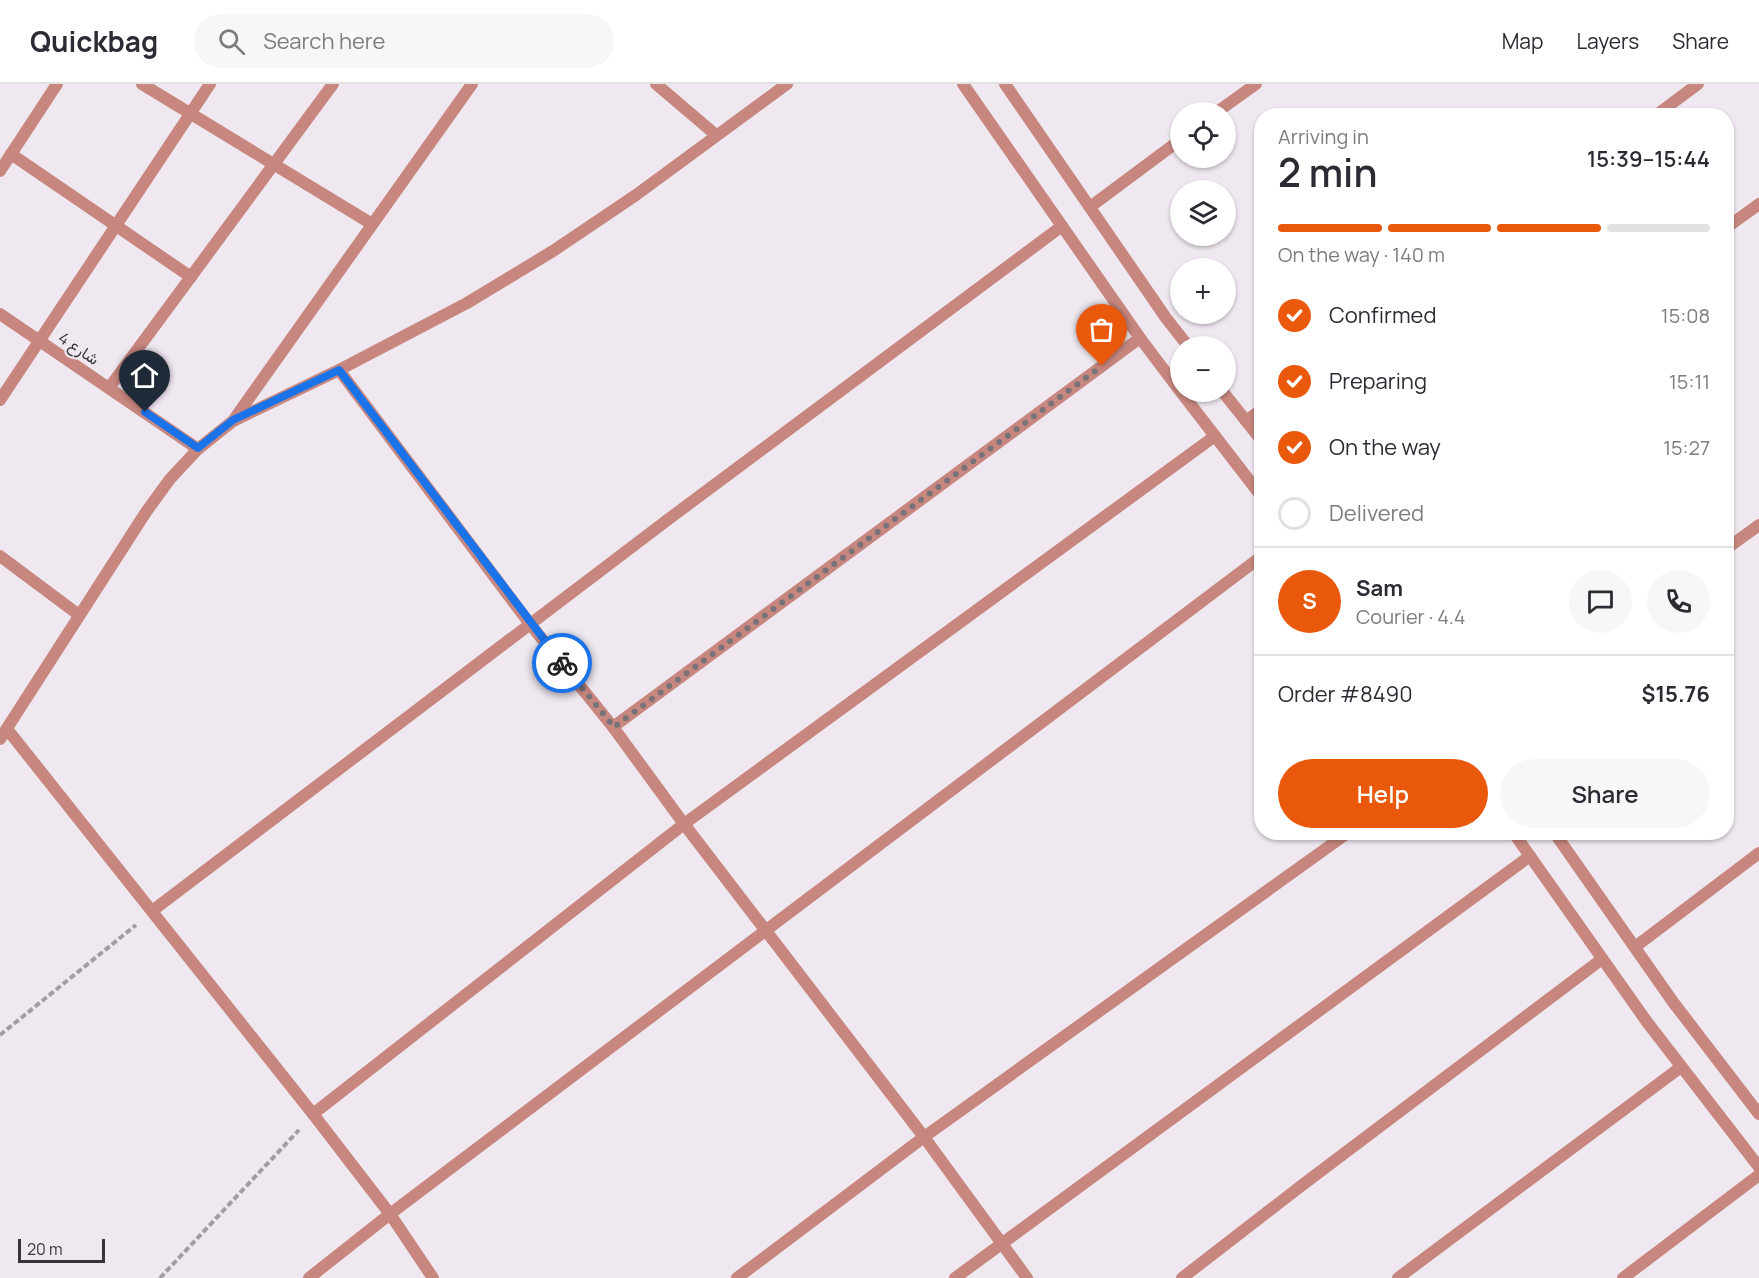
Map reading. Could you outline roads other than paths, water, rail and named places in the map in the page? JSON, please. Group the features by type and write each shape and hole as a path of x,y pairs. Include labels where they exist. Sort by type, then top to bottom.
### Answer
{"street":[{"path":"0,171 57,84"},
{"path":"142,84 372,224"},
{"path":"0,400 210,84"},
{"path":"109,388 333,84"},
{"path":"233,420 472,84"},
{"path":"656,84 716,135"},
{"path":"433,1278 390,1214 313,1114 152,911 3,734 170,479 198,448 233,420 339,370 467,303 553,251 636,195 787,84"},
{"path":"963,84 1140,338 1170,377"},
{"path":"1005,84 1180,336"},
{"path":"1231,102 1256,84"},
{"path":"1666,108 1698,84"},
{"path":"1089,207 1170,147"},
{"path":"11,154 191,277"},
{"path":"1734,222 1759,204"},
{"path":"152,911 530,624 1062,226"},
{"name":"شارع 4","path":"0,314 198,448"},
{"path":"614,727 1140,338"},
{"path":"339,370 530,624 614,727 684,824 924,1137 1027,1278"},
{"path":"1189,402 1254,487"},
{"path":"1231,402 1254,431"},
{"path":"1246,421 1254,415"},
{"path":"313,1114 684,824 1215,436"},
{"path":"1734,543 1759,525"},
{"path":"0,556 79,615"},
{"path":"309,1278 390,1214 1254,562"},
{"path":"737,1278 924,1137 1338,840"},
{"path":"1519,840 1602,959 1759,1167"},
{"path":"1560,840 1672,1002 1759,1114"},
{"path":"1635,947 1759,853"},
{"path":"956,1278 1530,856"},
{"path":"1182,1278 1310,1178 1602,959"},
{"path":"1398,1278 1681,1066"},
{"path":"1623,1278 1759,1175"}]}
